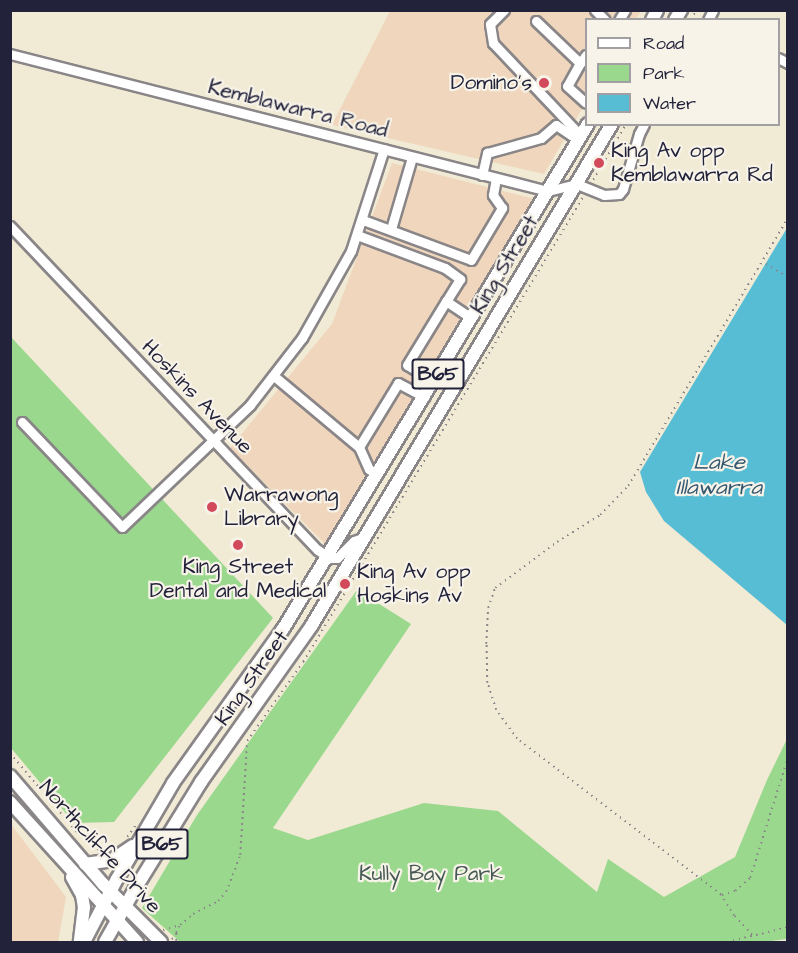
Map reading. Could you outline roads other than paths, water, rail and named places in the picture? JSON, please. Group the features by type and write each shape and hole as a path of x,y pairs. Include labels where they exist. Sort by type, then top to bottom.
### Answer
{"main road":[{"name":"King Street","path":"82,942 104,907 136,844 191,757 272,646 587,126"},
{"name":"King Street","path":"105,942 201,782 297,648 582,186 611,126"},
{"name":"Northcliffe Drive","path":"10,776 110,892 162,936"},
{"name":"Northcliffe Drive","path":"10,802 137,942"},
{"path":"85,864 112,860 136,844"},
{"path":"63,860 83,900 85,915 82,942"}],"street":[{"path":"504,10 490,24 493,43 581,136"},
{"path":"536,21 583,59 567,86 585,102"},
{"name":"Kemblawarra Road","path":"10,54 548,191 582,186"},
{"path":"482,175 487,153 541,138 556,125 572,135 581,136"},
{"path":"582,186 604,195 619,194 623,189 643,126"},
{"path":"22,422 122,527 250,405 274,376 318,313 357,235 384,149"},
{"path":"391,229 412,157"},
{"path":"363,220 471,260 502,208 493,195 496,178"},
{"name":"Hoskins Avenue","path":"10,226 327,557"},
{"path":"357,235 445,268 460,279 407,365 434,381"},
{"path":"446,302 471,318"},
{"path":"274,376 359,447 369,469 377,475"},
{"path":"359,447 398,383 424,397"},
{"path":"327,557 336,558 342,555 349,545 365,537"}],"water":[{"name":"Lake Illawarra","path":"787,228 787,625 664,521 646,492 640,472"}],"place":[{"name":"Domino's","path":"544,83"},
{"name":"King Av opp Kemblawarra Rd","path":"599,163"},
{"name":"Warrawong Library","path":"212,507"},
{"name":"King Street Dental and Medical","path":"238,545"},
{"name":"King Av opp Hoskins Av","path":"345,584"}],"park label":[{"name":"Kully Bay Park","path":"431,874"}]}
